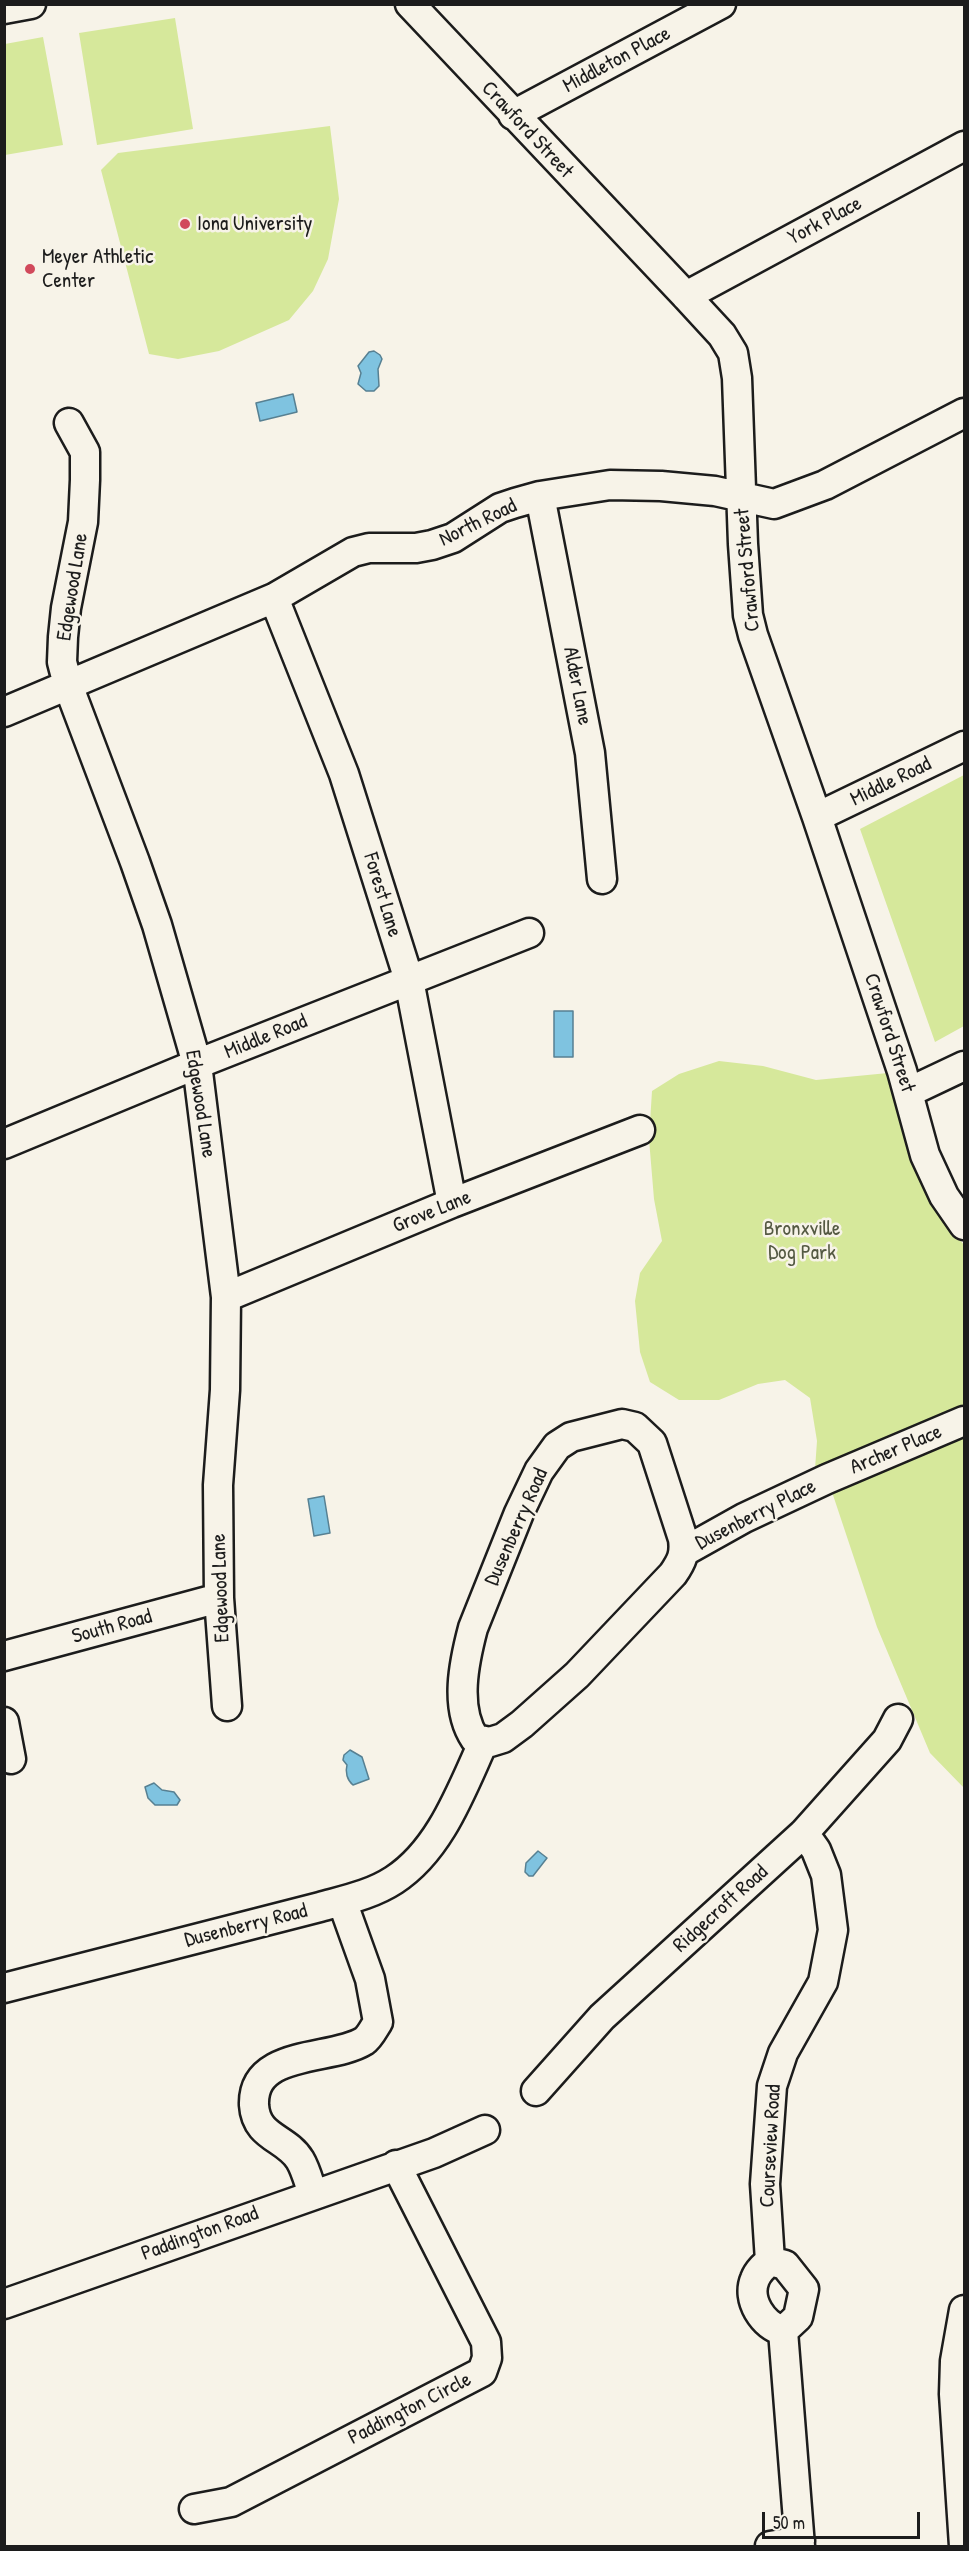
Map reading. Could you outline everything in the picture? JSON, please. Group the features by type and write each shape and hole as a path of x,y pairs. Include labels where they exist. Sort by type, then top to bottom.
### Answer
{"street":[{"path":"4,9 31,4"},
{"name":"Crawford Street","path":"410,4 513,116 722,335 733,354 737,378 746,595 753,636 817,817 909,1092 925,1155 944,1196 964,1225"},
{"name":"Middleton Place","path":"513,116 721,4"},
{"name":"York Place","path":"686,296 964,146"},
{"name":"North Road","path":"4,711 274,598 354,552 369,548 416,548 432,545 453,538 500,508 540,496 620,485 716,491 774,504 825,485 964,413"},
{"name":"Edgewood Lane","path":"69,423 85,452 83,522 66,608 62,662 68,685 157,925 197,1064 226,1297 225,1390 218,1485 219,1598 227,1706"},
{"name":"Alder Lane","path":"540,496 590,753 602,879"},
{"name":"Forest Lane","path":"274,598 344,774 409,980 452,1203"},
{"name":"Middle Road","path":"817,817 964,746"},
{"name":"Middle Road","path":"4,1144 197,1064 530,933"},
{"path":"909,1092 963,1070"},
{"name":"Grove Lane","path":"226,1297 452,1203 640,1130"},
{"name":"Archer Place","path":"827,1479 964,1421"},
{"name":"Dusenberry Road","path":"4,1988 368,1893 394,1880 430,1846 460,1792 483,1743 475,1739 470,1731 463,1708 465,1665 473,1628 519,1513 540,1471 557,1446 571,1437 622,1424 640,1431 652,1443 685,1551"},
{"name":"Dusenberry Place","path":"685,1551 744,1518 827,1479"},
{"path":"483,1743 503,1738 577,1675 673,1574 682,1561 685,1551"},
{"name":"South Road","path":"4,1656 219,1598"},
{"name":"Ridgecroft Road","path":"536,2091 602,2017 804,1833 887,1740 898,1719"},
{"path":"4,1722 11,1759"},
{"name":"Courseview Road","path":"770,2261 765,2184 772,2086 783,2053 823,1982 833,1930 826,1875 816,1850 804,1833"},
{"path":"313,2194 299,2159 266,2133 258,2121 254,2104 258,2084 273,2068 295,2060 346,2049 366,2040 378,2022 370,1979 342,1901"},
{"path":"396,2165 434,2153 485,2130"},
{"name":"Paddington Road","path":"4,2304 396,2165"},
{"name":"Paddington Circle","path":"195,2509 231,2502 482,2372 487,2358 486,2342 396,2165"},
{"path":"770,2261 785,2265 804,2289 798,2317 783,2331 769,2326 757,2309 753,2294 753,2281 758,2272 770,2261"},
{"path":"963,2547 954,2394 955,2361 964,2310"},
{"path":"770,2547 800,2544 783,2331"}],"green space":[{"path":"175,18 193,129 97,145 79,33"},
{"path":"43,37 63,145 5,155 5,44"},
{"path":"330,126 339,199 328,259 313,291 289,320 219,351 178,359 149,354 101,170 118,153"},
{"path":"964,775 964,1026 935,1042 860,829"},
{"name":"Bronxville Dog Park","path":"719,1061 763,1066 816,1080 888,1073 941,1216 964,1245 964,1405 815,1469 817,1441 810,1398 785,1380 758,1384 719,1400 679,1400 650,1382 640,1352 635,1301 640,1273 662,1241 654,1199 649,1139 652,1091 679,1074"},
{"path":"964,1434 964,1788 930,1753 877,1627 831,1489"}],"water":[{"path":"374,351 382,359 378,369 379,386 374,391 366,391 358,384 361,373 358,366 369,352"},
{"path":"293,394 297,412 260,421 256,403"},
{"path":"554,1011 573,1011 573,1057 554,1057"},
{"path":"324,1496 330,1533 314,1536 308,1499"},
{"path":"350,1750 362,1757 369,1779 353,1785 346,1773 347,1765 343,1760 344,1755"},
{"path":"154,1783 162,1790 174,1792 180,1800 177,1805 155,1805 148,1798 145,1787"},
{"path":"538,1851 547,1858 533,1876 529,1876 525,1872 526,1863"}],"place":[{"name":"Iona University","path":"185,224"},
{"name":"Meyer Athletic Center","path":"30,269"}]}
